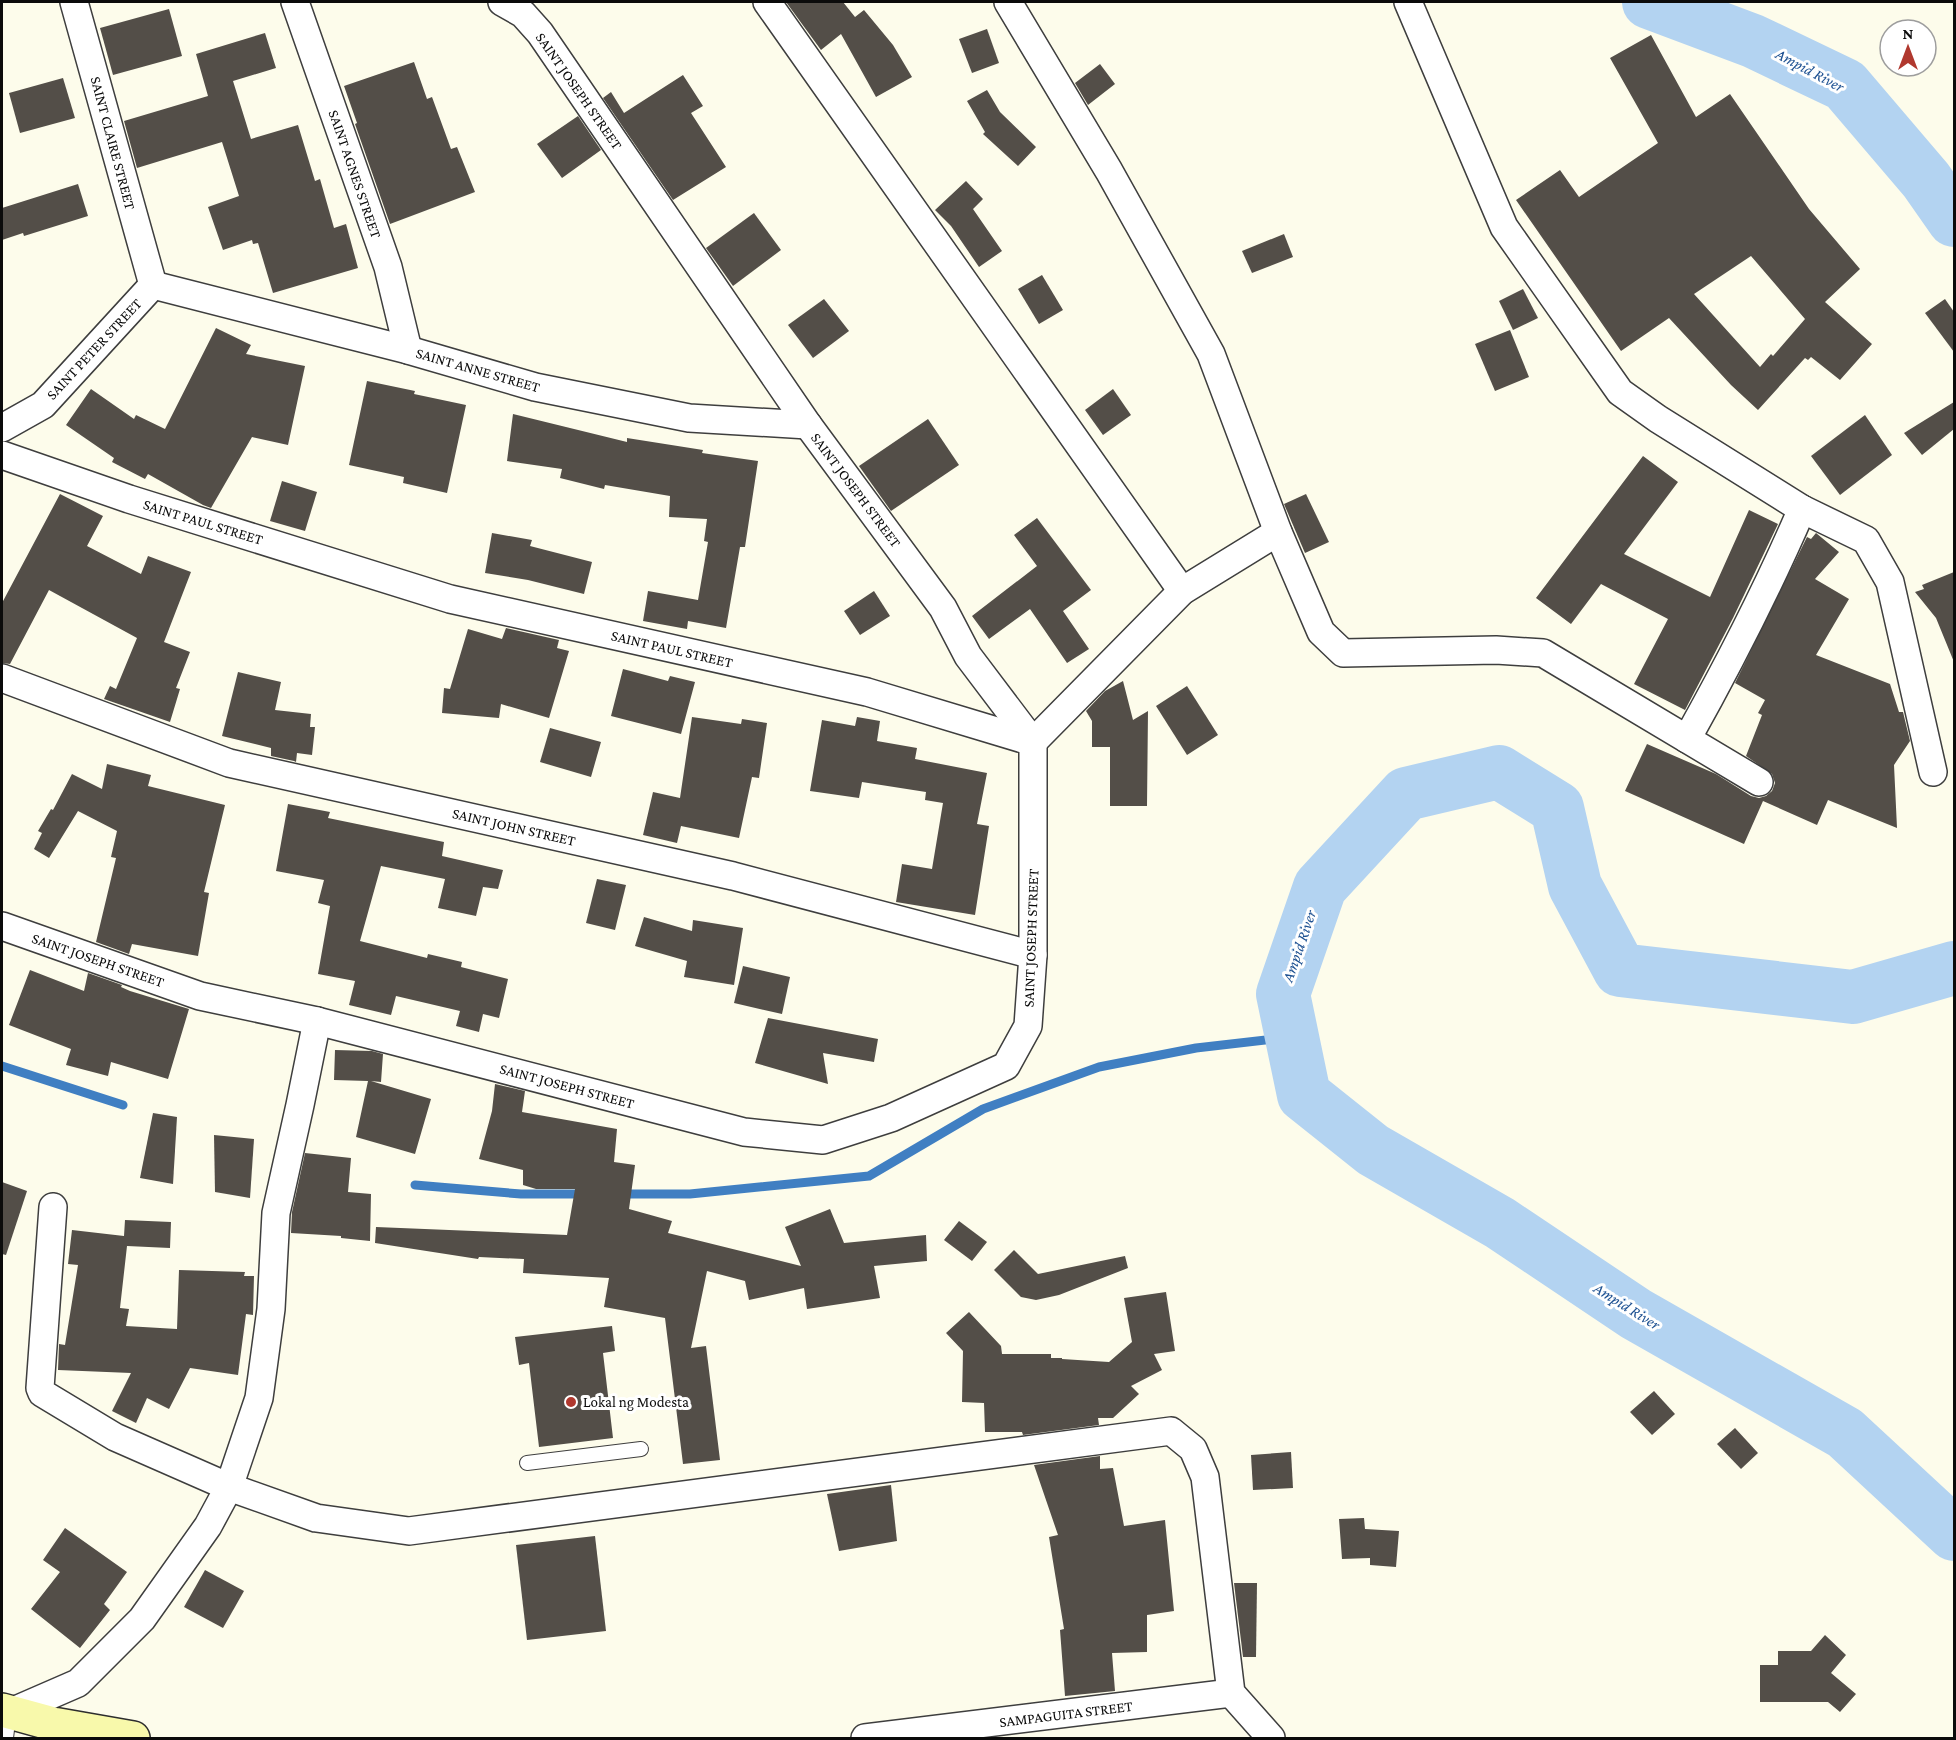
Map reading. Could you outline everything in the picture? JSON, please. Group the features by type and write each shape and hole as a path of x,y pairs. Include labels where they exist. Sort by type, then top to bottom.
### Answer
{"main road":[{"path":"6,1721 52,1724 130,1738"}],"street":[{"name":"SAINT CLAIRE STREET","path":"74,2 153,285"},
{"name":"SAINT AGNES STREET","path":"295,2 387,267 408,350"},
{"name":"SAINT JOSEPH STREET","path":"2,926 200,996 317,1021 744,1132 823,1140 891,1118 1006,1066 1028,1026 1032,955 1034,742 968,656 943,608 808,425 540,33 523,14 502,2"},
{"path":"766,2 1182,591"},
{"path":"1008,2 1109,171 1211,354 1278,531 1321,632 1343,653 1397,650 1496,650 1543,653 1759,782"},
{"path":"1408,2 1504,227 1620,392 1658,419 1802,509 1866,540 1890,582 1933,772"},
{"name":"SAINT ANNE STREET","path":"153,285 408,350 535,387 689,418 808,425"},
{"name":"SAINT PETER STREET","path":"2,428 43,405 153,285"},
{"name":"SAINT PAUL STREET","path":"2,455 129,499 450,599 867,692 1034,742"},
{"path":"1687,739 1740,644 1779,564 1802,509"},
{"path":"1034,742 1182,591 1278,531"},
{"name":"SAINT JOHN STREET","path":"2,678 229,763 734,876 1032,955"},
{"path":"6,1721 78,1683 142,1619 208,1526 229,1486 259,1398 271,1309 276,1213 317,1021"},
{"path":"52,1207 40,1388 42,1393 115,1437 229,1486 316,1518 409,1531 1171,1431 1193,1449 1205,1477 1231,1693 1271,1738"},
{"name":"SAMPAGUITA STREET","path":"865,1738 1231,1693"}],"lane":[{"path":"527,1463 641,1449"}],"building":[{"path":"786,2 843,2 855,17 864,10 893,45 912,77 876,97 841,34 821,50"},
{"path":"169,9 182,56 113,75 100,28"},
{"path":"987,29 999,63 972,73 959,39"},
{"path":"265,33 276,68 233,81 251,139 298,125 315,181 320,179 334,228 346,224 358,268 273,293 258,243 253,244 252,240 223,250 208,207 239,196 222,142 137,168 124,121 208,96 196,54"},
{"path":"1651,35 1696,117 1730,94 1809,209 1860,269 1825,302 1872,344 1840,380 1811,357 1808,360 1805,358 1758,410 1731,385 1669,318 1621,351 1516,200 1560,170 1579,197 1658,143 1610,58","holes":["1751,256 1805,319 1773,356 1771,354 1760,367 1694,294"]},
{"path":"414,62 427,99 432,97 451,149 457,147 475,192 390,224 344,86"},
{"path":"1100,64 1115,84 1088,105 1075,83"},
{"path":"683,75 703,106 691,113 726,167 673,200 603,98 611,92 624,113"},
{"path":"63,78 75,118 20,133 9,93"},
{"path":"987,90 1000,112 1036,147 1018,166 983,134 985,132 967,101"},
{"path":"578,116 601,150 562,178 537,144"},
{"path":"966,181 983,199 973,209 1002,251 979,267 951,226 935,210"},
{"path":"78,184 88,216 24,236 23,233 2,240 2,208"},
{"path":"754,213 781,250 733,286 706,248"},
{"path":"1284,234 1293,257 1252,273 1242,251"},
{"path":"1042,275 1063,310 1039,324 1018,289"},
{"path":"1523,289 1538,318 1513,330 1499,301"},
{"path":"824,299 849,331 813,358 788,325"},
{"path":"1945,299 1954,312 1954,352 1925,313"},
{"path":"216,328 251,345 246,354 305,366 288,445 252,437 211,508 148,474 145,479 112,462 114,458 66,425 91,389 134,419 136,415 165,429"},
{"path":"1510,330 1529,377 1495,391 1475,344"},
{"path":"367,381 466,405 447,493 403,483 404,477 349,465"},
{"path":"1113,389 1131,415 1103,435 1085,410"},
{"path":"1954,402 1954,429 1922,455 1904,433"},
{"path":"513,414 627,442 627,438 703,450 702,453 758,461 745,547 740,547 726,628 688,621 687,629 643,621 648,591 698,600 708,542 704,541 707,519 669,517 670,496 605,485 604,489 560,478 562,469 507,461"},
{"path":"1865,415 1892,455 1840,495 1811,456"},
{"path":"928,419 959,465 891,511 859,466"},
{"path":"1643,456 1678,482 1624,554 1710,597 1749,510 1778,524 1685,710 1634,684 1668,619 1601,584 1571,624 1536,598"},
{"path":"282,481 317,492 305,531 270,521"},
{"path":"60,494 103,516 87,546 141,574 148,556 191,572 164,642 190,652 176,688 180,689 170,722 104,699 110,686 116,689 137,638 49,590 10,664 2,663 2,603"},
{"path":"1306,494 1329,542 1305,553 1284,504"},
{"path":"1037,518 1091,590 1063,611 1089,649 1067,663 1030,609 989,639 972,616 1037,566 1014,535"},
{"path":"492,533 532,540 530,546 592,562 584,594 528,580 485,573"},
{"path":"1816,533 1839,552 1815,579 1849,599 1816,655 1890,684 1899,712 1903,712 1910,741 1894,765 1897,828 1828,800 1817,825 1763,801 1744,844 1625,791 1647,744 1716,774 1751,796 1759,798 1772,791 1775,783 1772,774 1746,756 1762,715 1758,713 1765,700 1735,683 1807,537 1811,539"},
{"path":"1954,572 1954,662 1936,618 1915,592 1924,589 1922,585"},
{"path":"874,591 890,616 860,635 844,611"},
{"path":"506,628 559,640 557,648 569,651 549,718 501,704 499,718 442,713 444,688 450,689 468,629 502,639"},
{"path":"623,669 668,681 670,676 695,682 681,734 611,716"},
{"path":"238,672 281,682 275,710 311,714 310,727 315,727 312,755 297,753 296,762 271,756 271,748 222,736"},
{"path":"1123,681 1133,720 1148,711 1147,806 1110,806 1110,747 1092,747 1092,721 1086,711 1105,691"},
{"path":"1187,686 1218,735 1187,755 1156,706"},
{"path":"692,717 741,724 742,719 767,723 759,778 752,777 739,838 681,826 677,843 643,835 653,792 680,798"},
{"path":"857,717 880,721 877,741 917,748 915,759 987,773 977,824 989,826 975,915 896,902 902,864 932,869 943,803 925,800 926,792 862,782 859,798 810,791 822,720 855,726"},
{"path":"550,728 601,742 591,777 540,762"},
{"path":"107,764 151,775 148,786 225,805 204,892 209,893 198,956 132,944 129,954 96,942 116,858 111,857 117,831 78,811 49,858 34,849 42,833 38,831 51,809 53,810 72,774 102,789"},
{"path":"288,804 330,812 328,818 444,842 442,856 503,870 498,889 483,887 476,916 438,908 445,879 381,866 360,941 427,958 428,954 462,962 461,967 508,979 499,1018 483,1014 479,1032 456,1026 460,1011 396,996 391,1015 349,1005 355,981 318,974 330,906 318,903 324,880 276,871"},
{"path":"597,879 626,885 615,930 586,923"},
{"path":"644,917 692,931 693,920 743,928 734,985 684,977 687,961 635,946"},
{"path":"743,966 790,977 782,1014 734,1003"},
{"path":"30,970 84,991 88,973 122,985 121,987 130,991 189,1009 168,1079 111,1062 108,1076 66,1065 71,1049 9,1025"},
{"path":"768,1018 878,1039 874,1062 823,1053 828,1084 755,1063"},
{"path":"335,1050 372,1051 383,1054 381,1082 371,1081 431,1099 415,1154 356,1137 368,1081 334,1080"},
{"path":"495,1084 525,1091 522,1112 617,1129 614,1162 635,1165 629,1209 672,1221 668,1233 801,1266 785,1227 830,1209 844,1243 926,1235 927,1261 874,1266 880,1298 807,1309 804,1288 749,1300 745,1281 707,1271 691,1348 706,1346 720,1460 683,1464 665,1318 604,1307 609,1278 523,1273 524,1259 479,1257 478,1259 375,1243 376,1227 567,1235 575,1189 536,1189 523,1185 523,1170 479,1159 492,1111"},
{"path":"153,1113 177,1117 173,1184 140,1178"},
{"path":"214,1135 254,1139 250,1198 215,1192"},
{"path":"305,1153 351,1158 348,1192 371,1194 370,1241 341,1238 341,1236 291,1233 292,1212"},
{"path":"2,1182 27,1191 6,1255 2,1254"},
{"path":"125,1220 171,1222 170,1248 127,1246 120,1308 129,1309 126,1326 177,1329 179,1270 245,1272 244,1276 254,1276 253,1315 246,1314 238,1375 190,1368 169,1409 147,1398 136,1423 112,1411 131,1373 58,1370 59,1344 65,1345 78,1265 68,1264 72,1230 124,1236"},
{"path":"959,1221 987,1242 972,1261 944,1240"},
{"path":"1014,1250 1038,1274 1125,1256 1128,1268 1059,1295 1036,1300 1021,1297 994,1270"},
{"path":"1166,1292 1175,1351 1154,1354 1162,1370 1131,1386 1139,1394 1113,1418 1098,1418 1099,1425 1023,1435 1022,1432 985,1432 984,1403 962,1402 963,1351 946,1333 969,1312 1001,1346 1002,1354 1051,1354 1051,1358 1109,1362 1132,1342 1124,1298"},
{"name":"Lokal ng Modesta","path":"612,1326 615,1351 603,1353 613,1438 539,1447 529,1363 519,1365 515,1337"},
{"path":"1654,1391 1675,1414 1652,1435 1630,1412"},
{"path":"1735,1428 1758,1453 1741,1469 1717,1444"},
{"path":"1291,1452 1293,1488 1253,1490 1251,1455"},
{"path":"1100,1456 1100,1469 1113,1468 1124,1526 1165,1520 1174,1611 1147,1615 1147,1652 1112,1653 1115,1691 1065,1696 1060,1630 1064,1629 1049,1537 1058,1535 1034,1465"},
{"path":"891,1485 897,1541 839,1551 827,1494"},
{"path":"1364,1518 1365,1529 1399,1531 1396,1567 1370,1565 1370,1558 1342,1559 1339,1519"},
{"path":"65,1528 127,1572 104,1604 110,1610 80,1648 31,1609 60,1572 43,1560"},
{"path":"595,1536 606,1631 527,1640 516,1545"},
{"path":"205,1570 244,1591 223,1628 184,1607"},
{"path":"1234,1583 1257,1583 1256,1657 1243,1657"},
{"path":"1825,1635 1846,1655 1831,1673 1856,1694 1840,1712 1828,1702 1760,1702 1760,1665 1778,1665 1778,1651 1811,1651"}],"waterway":[{"name":"Ampid River","path":"1649,2 1753,41 1845,85 1926,180 1954,220"},
{"name":"Ampid River","path":"1954,968 1853,997 1620,970 1575,886 1557,808 1499,772 1406,794 1320,887 1283,994 1304,1095 1373,1150 1500,1223 1636,1314 1845,1433 1954,1534"},
{"path":"621,1194 690,1194 869,1176 983,1109 1099,1067 1196,1048 1292,1037"},
{"path":"2,1066 123,1105"},
{"path":"415,1185 521,1194 586,1194"}],"place":[{"name":"Lokal ng Modesta","path":"571,1402"}]}
